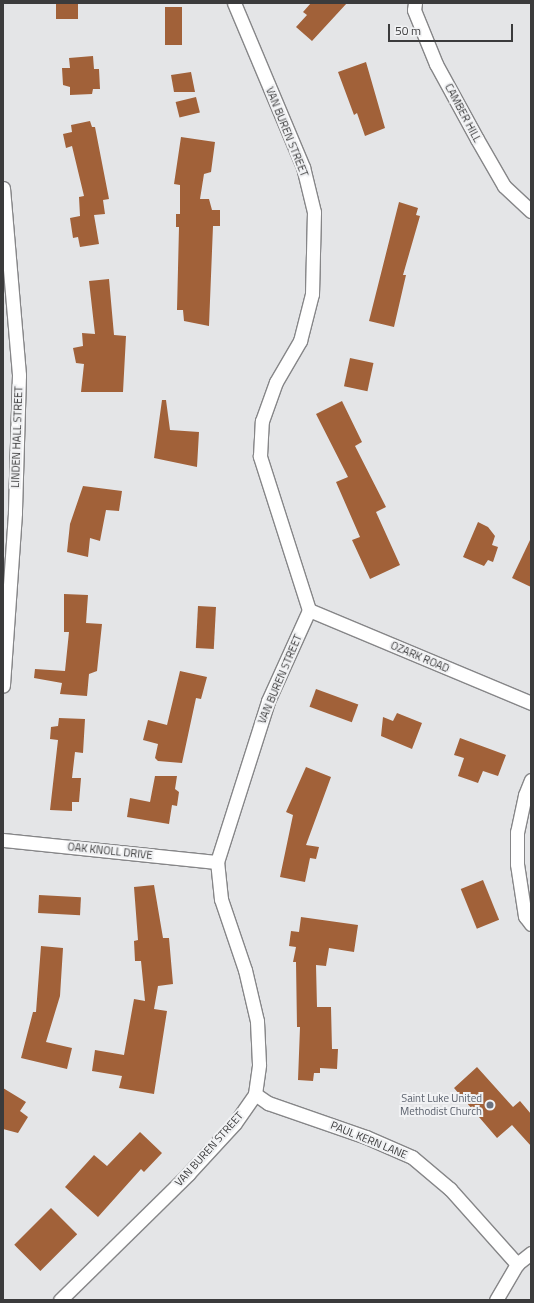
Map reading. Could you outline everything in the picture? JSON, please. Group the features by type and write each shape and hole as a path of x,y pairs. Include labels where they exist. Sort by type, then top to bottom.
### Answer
{"street":[{"name":"VAN BUREN STREET","path":"60,1300 188,1174 235,1123 255,1094 259,1064 257,1021 245,970 221,899 217,862 267,706 309,610 260,456 262,421 276,382 300,341 312,294 314,212 303,167 234,3"},
{"name":"CAMBER HILL","path":"415,3 414,10 436,64 477,139 504,186 531,211"},
{"name":"LINDEN HALL STREET","path":"3,188 19,375 15,513 3,686"},
{"name":"OZARK ROAD","path":"309,610 531,703"},
{"path":"531,780 524,795 517,832 517,864 525,916 531,924"},
{"name":"OAK KNOLL DRIVE","path":"3,840 217,862"},
{"name":"PAUL KERN LANE","path":"255,1094 268,1103 366,1137 412,1157 450,1189 517,1264"},
{"path":"496,1300 517,1264 531,1253"}],"building":[{"path":"56,3 78,3 78,19 56,19"},
{"path":"311,3 347,3 312,41 296,27 307,15 303,12"},
{"path":"165,7 182,7 182,45 165,45"},
{"path":"93,56 94,69 99,69 100,89 93,89 92,94 70,95 70,87 63,85 62,68 70,68 69,58"},
{"path":"366,62 385,128 365,136 357,113 354,115 338,72"},
{"path":"191,72 195,92 174,92 171,75"},
{"path":"196,97 200,113 179,118 176,102"},
{"path":"90,121 92,127 95,127 109,199 103,200 105,214 94,215 99,244 80,247 78,237 73,238 70,218 80,216 79,197 84,196 72,146 66,148 63,134 72,132 71,125"},
{"path":"181,137 215,142 211,172 204,174 200,199 209,199 212,210 220,210 220,226 213,226 209,326 184,321 183,310 177,310 179,227 176,227 176,214 180,214 180,185 174,184"},
{"path":"399,202 418,208 416,215 420,216 403,275 406,275 394,327 369,321"},
{"path":"109,279 114,335 126,336 123,392 81,392 84,364 76,363 73,348 83,346 82,333 95,334 89,281"},
{"path":"350,358 373,363 367,391 344,386"},
{"path":"162,400 166,400 170,430 199,432 197,467 154,458"},
{"path":"342,401 362,442 355,446 386,507 376,512 400,565 370,579 352,540 360,537 336,482 348,477 316,414"},
{"path":"83,486 122,491 119,511 106,510 100,541 90,538 88,557 67,552 70,524"},
{"path":"478,522 488,527 495,536 492,545 498,547 493,562 488,560 484,566 463,557"},
{"path":"531,538 531,587 512,578"},
{"path":"64,594 88,595 86,623 102,624 97,671 89,674 87,696 60,694 62,683 34,678 35,669 65,671 69,632 64,632"},
{"path":"198,606 216,607 214,649 196,648"},
{"path":"180,671 207,677 201,699 196,698 182,763 158,761 155,758 158,744 143,740 148,720 167,725"},
{"path":"316,689 358,704 352,722 310,707"},
{"path":"397,713 422,723 412,749 381,736 383,717 393,721"},
{"path":"59,718 85,719 83,753 75,752 72,778 81,778 79,802 72,802 72,811 50,810 58,740 50,739 51,727 58,726"},
{"path":"460,738 506,755 498,776 483,771 478,783 458,776 464,758 454,755"},
{"path":"306,767 331,777 306,845 319,847 316,859 310,858 305,882 280,877 293,815 286,812"},
{"path":"155,776 177,776 175,789 179,792 177,806 172,805 169,824 127,817 130,798 150,802"},
{"path":"483,880 499,920 477,929 461,889"},
{"path":"154,885 163,938 169,938 173,984 158,986 154,1009 167,1011 154,1094 119,1088 122,1076 92,1071 95,1050 124,1055 134,999 145,1001 141,961 135,961 134,941 138,940 134,887"},
{"path":"39,895 81,897 80,915 38,913"},
{"path":"301,917 358,925 354,952 329,948 326,966 316,965 317,1007 331,1007 332,1049 338,1049 337,1069 320,1068 320,1073 314,1073 313,1081 298,1080 300,1027 297,1027 296,962 293,962 296,947 289,946 291,931 299,932"},
{"path":"41,946 63,948 60,996 46,1042 72,1048 67,1069 21,1058 33,1012 36,1012"},
{"name":"Saint Luke United Methodist Church","path":"477,1067 513,1107 520,1101 531,1114 531,1146 512,1125 497,1138 454,1088"},
{"path":"3,1088 26,1102 20,1111 28,1117 18,1133 3,1129"},
{"path":"140,1132 162,1153 144,1172 141,1169 98,1217 65,1187 94,1155 107,1166"},
{"path":"51,1208 77,1234 40,1271 14,1245"}],"place":[{"name":"Saint Luke United Methodist Church","path":"490,1105"}]}
